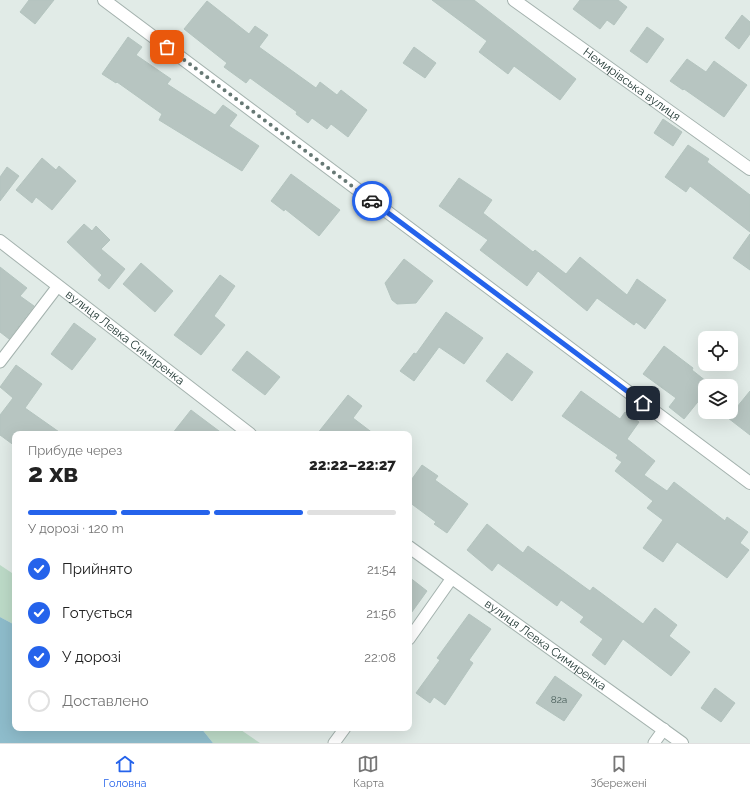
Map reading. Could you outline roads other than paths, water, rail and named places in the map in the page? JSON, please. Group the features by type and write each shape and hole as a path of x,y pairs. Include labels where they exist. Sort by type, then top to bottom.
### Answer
{"street":[{"path":"104,0 750,483"},
{"name":"Немирівська вулиця","path":"514,0 750,169"},
{"name":"вулиця Левка Симиренка","path":"0,241 246,431"},
{"name":"вулиця Левка Симиренка","path":"412,549 682,743"}],"lane":[{"path":"0,362 58,286"},
{"path":"412,635 452,578"},
{"path":"654,743 664,729"},
{"path":"334,743 343,731"}],"water":[{"path":"0,617 12,623 12,731 203,731 213,743 0,743"}]}
